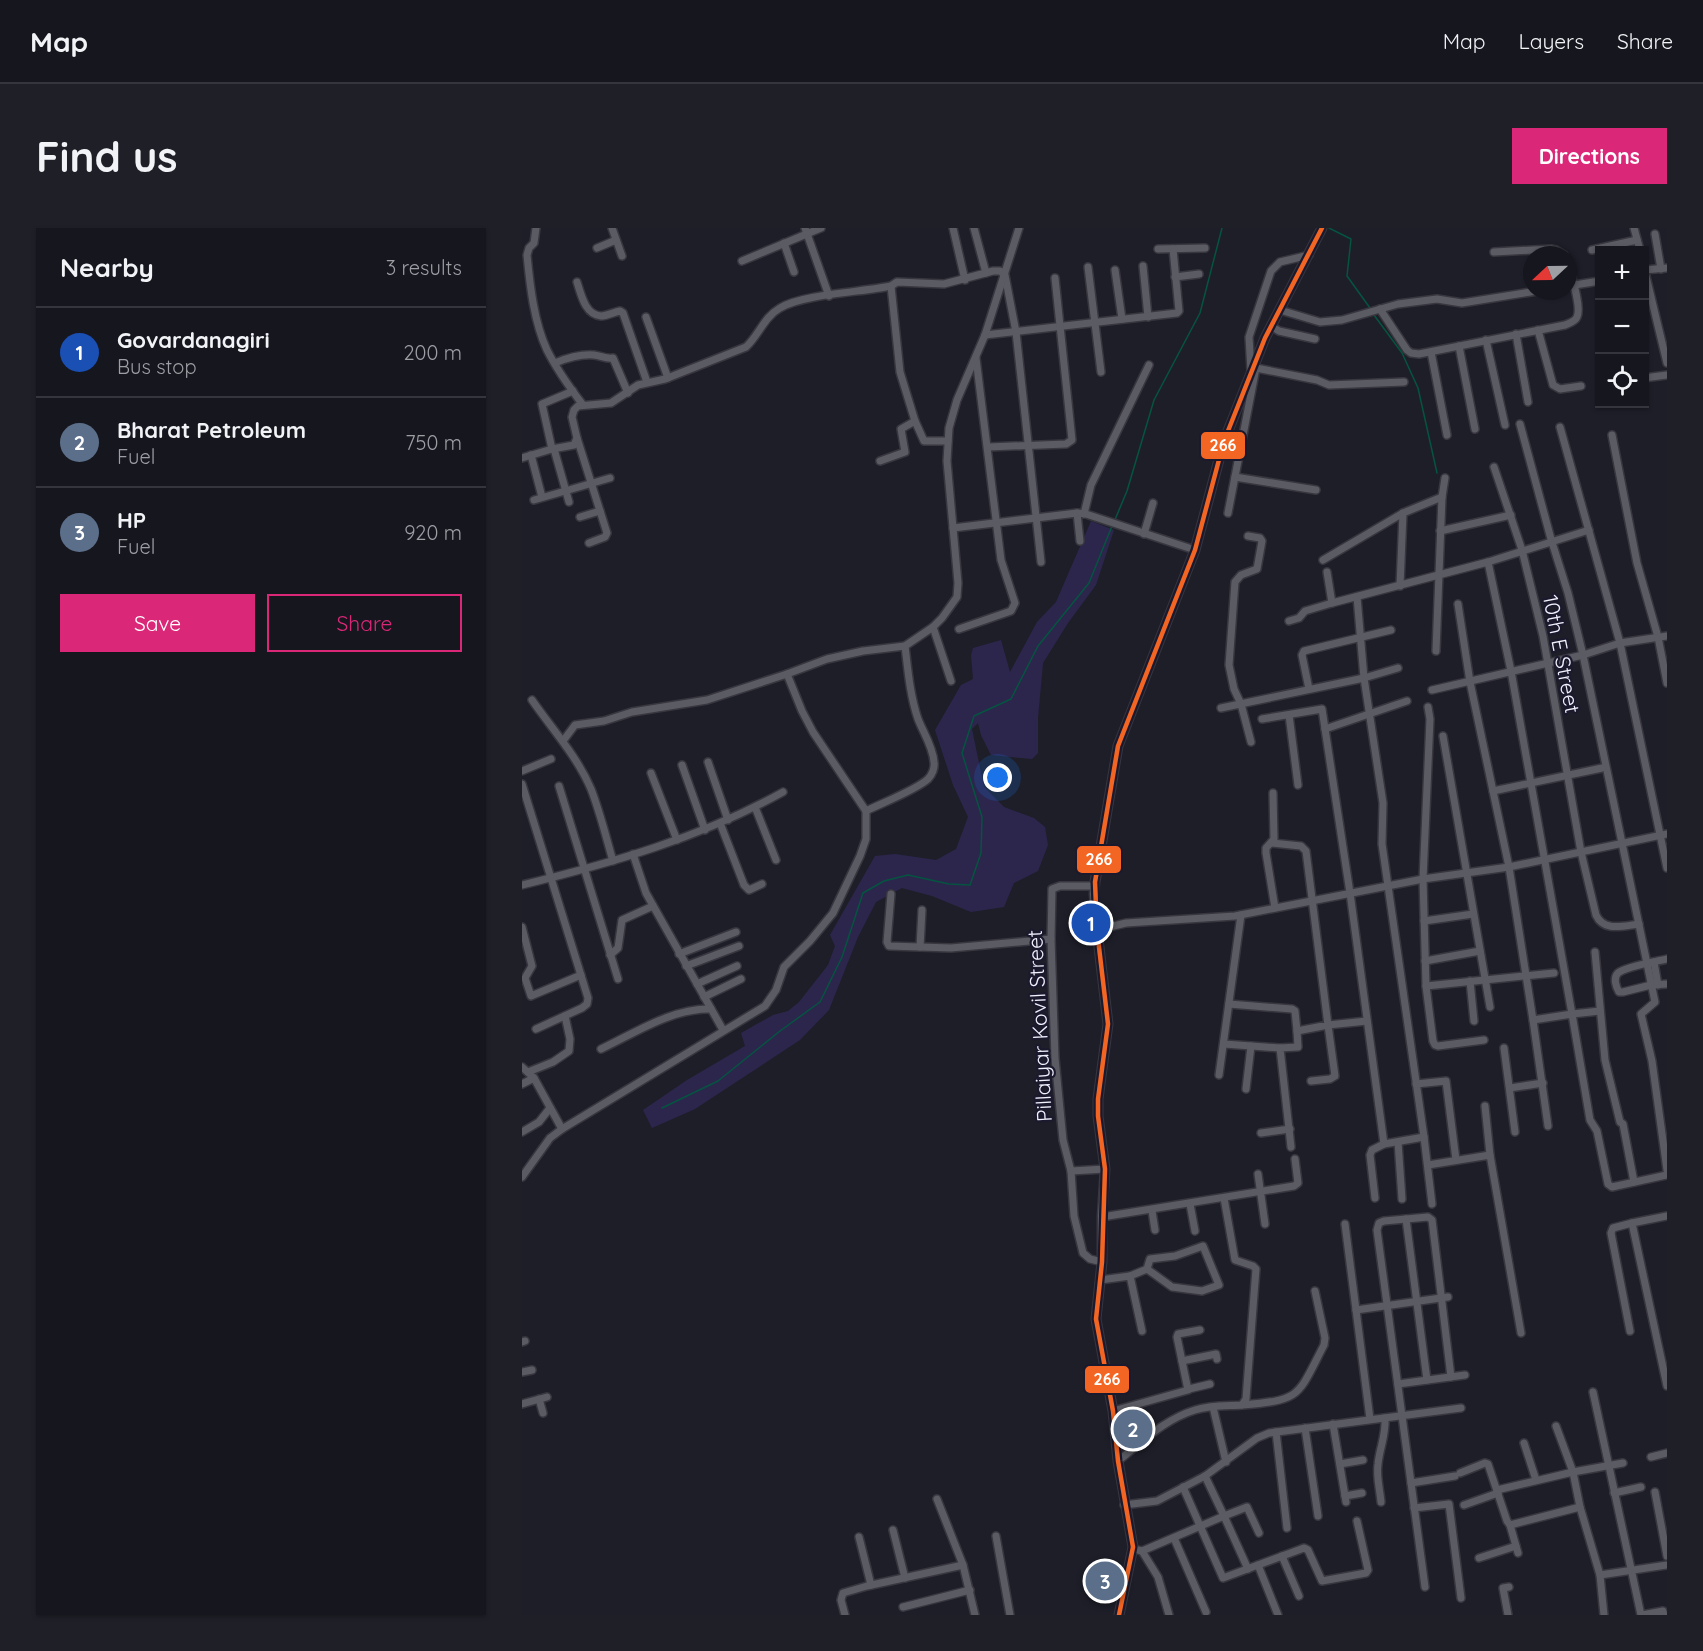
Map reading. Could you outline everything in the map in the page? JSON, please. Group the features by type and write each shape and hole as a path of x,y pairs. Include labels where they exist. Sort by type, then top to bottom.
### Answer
{"main road":[{"path":"1119,1615 1133,1547 1132,1533 1124,1505 1113,1411 1097,1326 1105,1169 1098,1099 1108,1024 1097,930 1095,886 1118,746 1196,550 1224,441 1271,326 1321,231"}],"street":[{"path":"536,228 534,243 527,255 535,310 547,349 584,405"},
{"path":"612,228 622,256"},
{"path":"742,261 806,231 821,228"},
{"path":"953,228 965,280"},
{"path":"974,228 986,273"},
{"path":"1634,228 1639,246"},
{"path":"563,741 575,725 604,721 632,712 707,700 827,659 863,651 905,646 933,627 957,597 947,461 949,428 957,400 985,335 1018,229"},
{"path":"806,231 829,296"},
{"path":"1649,270 1664,269 1655,234"},
{"path":"597,248 616,240"},
{"path":"1592,250 1637,240"},
{"path":"783,243 794,272"},
{"path":"1158,249 1205,248"},
{"path":"985,335 1178,312 1173,249"},
{"path":"1494,252 1523,250"},
{"path":"1228,513 1254,369 1249,337 1271,271 1280,262 1309,255"},
{"path":"1143,266 1148,317"},
{"path":"1088,267 1101,372"},
{"path":"1115,270 1122,320"},
{"path":"589,543 607,535 577,438 572,417 574,410 584,405 611,403 646,382 668,378 746,347 767,318 780,308 796,301 891,286 897,282 945,284 993,271 1005,274"},
{"path":"1005,274 1016,332 1041,562"},
{"path":"1175,277 1199,274"},
{"path":"988,447 1066,444 1072,440 1055,278"},
{"path":"577,282 586,306 593,313 604,316 617,311 623,313 646,382"},
{"path":"1577,285 1595,282"},
{"path":"891,286 900,372 915,421 924,441 948,441"},
{"path":"1649,287 1667,363"},
{"path":"1280,310 1320,322 1342,320 1398,304 1437,300 1462,303 1523,293"},
{"path":"1374,311 1411,353 1419,354 1538,330 1575,320 1578,316 1574,300"},
{"path":"646,317 668,378"},
{"path":"1271,326 1279,331 1315,339"},
{"path":"1538,330 1553,385 1560,389 1581,386"},
{"path":"1516,334 1528,402"},
{"path":"1486,340 1505,425"},
{"path":"1459,346 1474,429"},
{"path":"1431,352 1447,435"},
{"path":"555,363 573,357 593,355 604,359 613,358 627,393"},
{"path":"959,629 1011,611 1015,607 1001,560 976,355"},
{"path":"1080,541 1082,514 1091,485 1149,365"},
{"path":"1254,369 1317,380 1329,385 1404,382"},
{"path":"1649,377 1667,375"},
{"path":"569,502 542,404 573,391"},
{"path":"880,461 905,452 901,429 915,421"},
{"path":"1488,562 1511,671 1590,1120 1599,1137 1608,1184 1612,1187 1667,1173 1652,1061 1641,1014 1655,1002 1583,655 1568,593 1520,424"},
{"path":"1560,428 1620,644 1664,835 1667,868"},
{"path":"1612,435 1637,563 1658,637 1667,683"},
{"path":"522,458 574,445 577,438"},
{"path":"531,455 543,497"},
{"name":"10th E Street","path":"1494,467 1522,550 1547,663 1581,852 1599,921 1610,927 1639,924"},
{"path":"1235,477 1316,490"},
{"path":"534,500 610,478"},
{"path":"1436,651 1440,531 1445,478"},
{"path":"1323,560 1403,513 1442,497"},
{"path":"1144,534 1153,503"},
{"path":"580,517 600,511"},
{"path":"1400,586 1403,513"},
{"path":"953,528 1082,514 1196,550"},
{"path":"1440,531 1511,515"},
{"path":"1289,621 1299,618 1305,611 1439,576 1589,530"},
{"path":"1248,536 1261,539 1257,569 1240,575 1235,582 1229,659 1234,689 1241,704 1251,742"},
{"path":"1327,572 1332,603"},
{"path":"1357,597 1364,678 1383,803 1382,844 1432,1204"},
{"path":"1458,604 1470,682 1509,867 1548,1126"},
{"path":"933,627 951,681"},
{"path":"1309,689 1302,656 1304,651 1391,630"},
{"path":"1432,690 1583,655 1620,644 1667,636"},
{"path":"866,811 919,785 928,779 933,771 932,752 910,689 905,646"},
{"path":"1221,708 1364,678 1398,668"},
{"path":"522,1177 550,1138 562,1129 765,1006 772,998 784,967 833,913 866,838 866,811 813,732 787,674"},
{"path":"532,699 563,741 591,790 613,861"},
{"path":"1325,729 1407,701"},
{"path":"1428,707 1430,719 1428,795 1423,879 1426,986 1432,1041 1435,1045 1484,1040"},
{"path":"1262,719 1322,709 1384,1144"},
{"path":"1289,715 1298,785"},
{"path":"1443,736 1490,1007"},
{"path":"522,771 551,759"},
{"path":"708,762 728,820"},
{"path":"682,765 705,830"},
{"path":"1493,791 1602,768"},
{"path":"651,773 677,840"},
{"path":"522,784 526,810 588,998 587,1004 582,1008 536,1029"},
{"path":"559,786 618,980"},
{"path":"522,885 584,870 677,840 728,820 783,792"},
{"path":"1273,793 1275,834 1272,843 1266,848 1266,853 1275,908"},
{"path":"755,807 776,860"},
{"path":"720,823 744,885 748,890 762,885"},
{"path":"1097,930 1126,923 1240,915 1423,879 1509,867 1664,835"},
{"path":"1272,843 1304,848 1335,1076 1311,1082"},
{"path":"633,854 646,893 723,1030"},
{"name":"Pillaiyar Kovil Street","path":"1095,886 1060,886 1052,889 1051,939 1054,1058 1064,1140 1071,1172 1074,1216 1083,1253 1090,1259 1102,1262"},
{"path":"891,894 888,944 892,947 991,945 1051,939"},
{"path":"610,955 618,948 622,920 653,906"},
{"path":"920,947 922,910"},
{"path":"1424,921 1473,914"},
{"path":"1219,1075 1240,915"},
{"path":"522,927 532,966 525,978 531,996 581,975"},
{"path":"680,954 736,932"},
{"path":"686,966 739,946"},
{"path":"1425,961 1480,951"},
{"path":"1595,952 1605,1060 1612,1098 1620,1122 1623,1124 1634,1182"},
{"path":"1667,959 1618,973 1615,977 1619,992 1667,984"},
{"path":"697,984 737,966"},
{"path":"1426,986 1554,974"},
{"path":"704,997 741,979"},
{"path":"1470,981 1474,1021"},
{"path":"1224,1044 1298,1047 1295,1011 1292,1009 1229,1004"},
{"path":"601,1049 671,1016 691,1010 711,1009"},
{"path":"1533,1020 1600,1011"},
{"path":"525,1070 553,1062 569,1051 570,1039 565,1016"},
{"path":"1297,1031 1367,1021"},
{"path":"1246,1089 1251,1046"},
{"path":"1280,1048 1291,1147"},
{"path":"1504,1048 1515,1132"},
{"path":"525,1070 534,1078 562,1129"},
{"path":"522,1083 534,1078"},
{"path":"1416,1084 1446,1081 1456,1160"},
{"path":"1510,1088 1543,1083"},
{"path":"1485,1106 1490,1155 1521,1333"},
{"path":"522,1132 539,1122 550,1108"},
{"path":"1261,1133 1290,1129"},
{"path":"1375,1198 1370,1155 1372,1149 1384,1144 1424,1137"},
{"path":"1398,1142 1402,1199"},
{"path":"1428,1165 1490,1155"},
{"path":"1102,1217 1294,1186 1298,1183 1295,1159"},
{"path":"1071,1172 1105,1169"},
{"path":"1258,1174 1265,1224"},
{"path":"1224,1198 1235,1260 1256,1269 1246,1399 1242,1405"},
{"path":"1190,1204 1195,1230"},
{"path":"1152,1210 1155,1230"},
{"path":"1630,1331 1611,1233 1613,1228 1667,1216"},
{"path":"1425,1587 1378,1226 1384,1221 1428,1217 1432,1220 1445,1298 1451,1377"},
{"path":"1406,1219 1427,1380"},
{"path":"1632,1223 1666,1383"},
{"path":"1345,1224 1370,1419"},
{"path":"1203,1246 1219,1285 1202,1291 1172,1287 1147,1269 1150,1259 1175,1256 1203,1246"},
{"path":"1100,1280 1130,1276 1147,1269"},
{"path":"1130,1276 1142,1331"},
{"path":"1118,1461 1168,1422 1196,1410 1273,1402 1289,1398 1299,1391 1324,1345 1325,1338 1315,1291"},
{"path":"1356,1310 1445,1298"},
{"path":"1189,1389 1177,1337 1178,1334 1200,1330"},
{"path":"1182,1361 1216,1354 1216,1359"},
{"path":"522,1372 532,1370"},
{"path":"1398,1384 1465,1376"},
{"path":"1113,1411 1210,1384"},
{"path":"1593,1392 1641,1615 1665,1612"},
{"path":"522,1404 543,1398 543,1413"},
{"path":"1213,1407 1226,1462"},
{"path":"1124,1505 1157,1501 1205,1476 1257,1438 1276,1432 1461,1408"},
{"path":"1381,1502 1377,1468 1386,1434 1385,1418"},
{"path":"1333,1424 1346,1499 1362,1493"},
{"path":"1556,1426 1573,1472 1580,1507 1600,1575 1604,1615"},
{"path":"1305,1428 1318,1516"},
{"path":"1276,1432 1287,1528"},
{"path":"1524,1443 1536,1480"},
{"path":"1651,1456 1667,1453"},
{"path":"1340,1464 1363,1460"},
{"path":"1411,1483 1458,1474 1487,1463 1517,1550 1479,1558"},
{"path":"1464,1505 1536,1480 1623,1463"},
{"path":"1205,1476 1248,1569"},
{"path":"1183,1487 1222,1577 1226,1578 1306,1548 1322,1581 1367,1572 1357,1521"},
{"path":"1614,1493 1641,1487"},
{"path":"1655,1492 1667,1556"},
{"path":"937,1499 963,1564 975,1615"},
{"path":"1414,1508 1449,1504 1461,1598"},
{"path":"1142,1551 1246,1507 1259,1533"},
{"path":"1510,1525 1580,1507"},
{"path":"892,1530 906,1578"},
{"path":"996,1536 1010,1615"},
{"path":"859,1537 871,1585"},
{"path":"1174,1538 1206,1612"},
{"path":"1133,1547 1142,1551 1162,1587 1169,1615"},
{"path":"1282,1556 1299,1596"},
{"path":"845,1615 841,1596 843,1593 963,1564"},
{"path":"1258,1565 1278,1615"},
{"path":"1600,1575 1667,1565"},
{"path":"1508,1615 1503,1588 1509,1587"},
{"path":"903,1607 970,1590"}],"shaded area":[{"path":"1091,521 1114,530 1096,585 1068,623 1043,663 1038,718 1038,753 1032,759 991,755 978,723 972,729 984,787 1004,807 1034,818 1045,827 1048,845 1038,871 1014,883 1004,907 971,912 932,896 902,888 876,902 858,937 829,1010 800,1040 695,1109 652,1128 643,1110 687,1080 745,1046 741,1033 773,1015 788,1011 799,1002 828,965 835,946 830,935 875,856 895,854 936,860 956,849 968,817 953,785 935,730 961,685 973,679 971,655 973,648 1001,640 1010,672 1037,622 1056,602"}],"waterway":[{"path":"1114,522 1127,491 1154,400 1200,313 1222,228"},
{"path":"1329,228 1351,239 1347,276 1370,308"},
{"path":"1374,315 1402,353 1418,388 1437,473"},
{"path":"662,1108 718,1081 820,1002 842,957 863,893 884,881 908,875 949,884 970,885 981,853 982,817 962,753 974,716 1011,699 1038,646 1089,583 1112,526"}],"transit line":[{"name":"266","path":"1119,1615 1133,1547 1118,1461 1113,1411 1096,1319 1102,1262 1105,1169 1098,1099 1108,1024 1097,930 1095,882 1118,746 1195,550 1224,441 1265,338 1322,228"}],"place":[{"name":"Govardanagiri","path":"1091,923"},
{"name":"Bharat Petroleum","path":"1133,1429"},
{"name":"HP","path":"1105,1581"}]}
